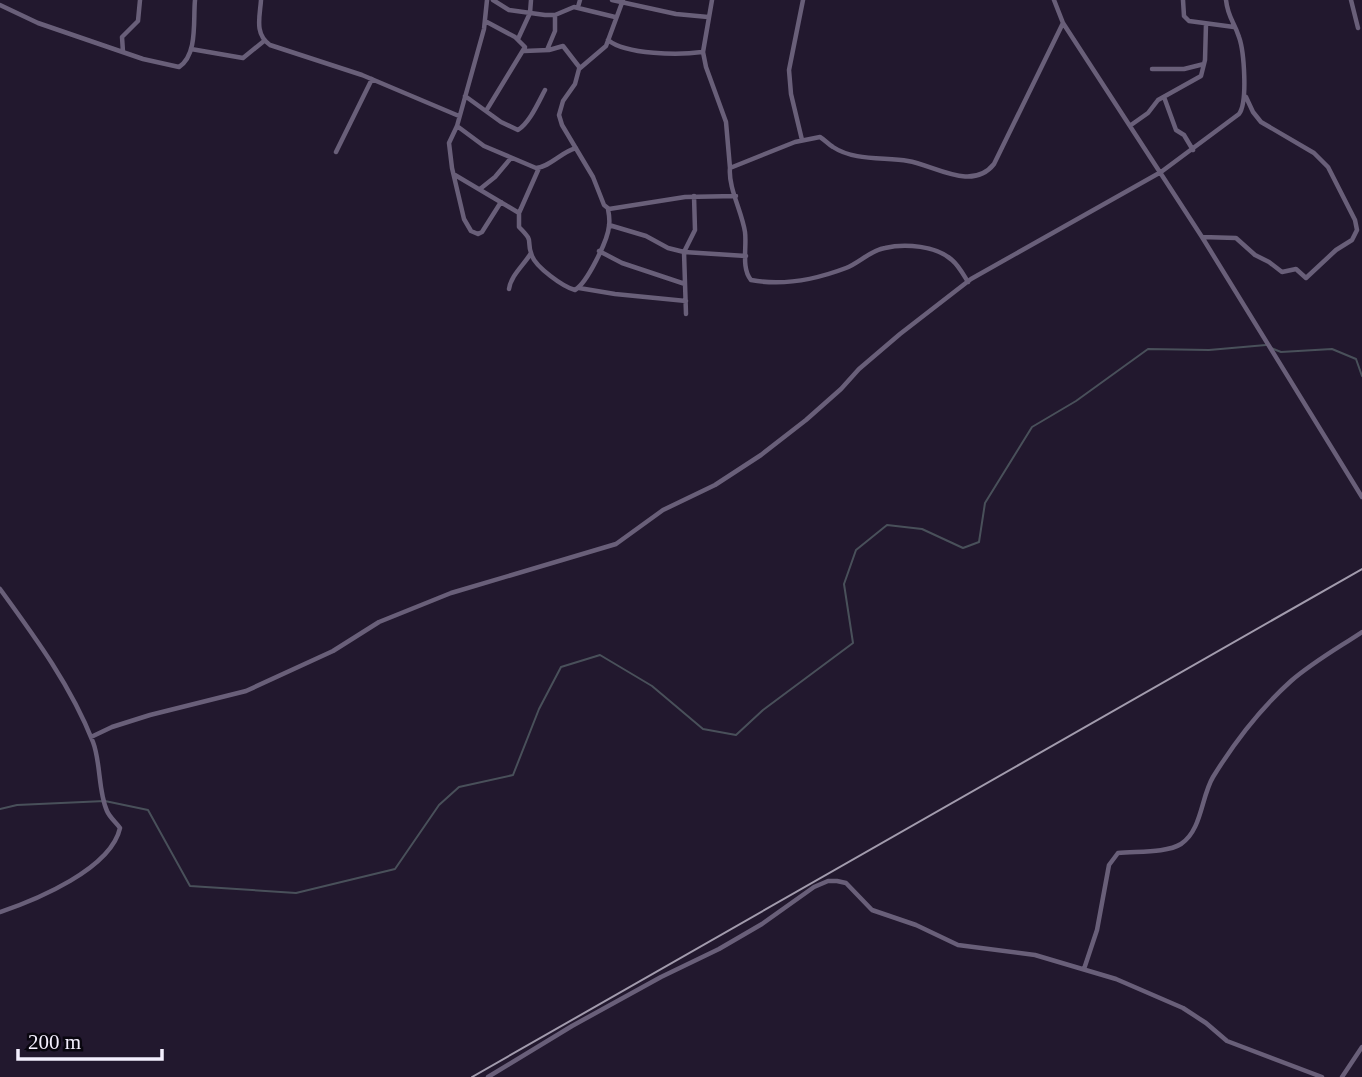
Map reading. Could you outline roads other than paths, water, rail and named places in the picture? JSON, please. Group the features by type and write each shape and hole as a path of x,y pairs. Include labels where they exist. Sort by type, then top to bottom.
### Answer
{"street":[{"path":"123,52 123,36 138,21 140,0"},
{"path":"0,5 38,23 123,52 165,65 179,66 187,60 191,49 195,0"},
{"path":"261,0 259,30 264,41 372,79 459,116"},
{"path":"487,0 485,20 457,126 449,145 464,219 474,233 482,232 501,202"},
{"path":"493,0 508,9 530,13 555,15 569,7 578,7 615,17"},
{"path":"518,39 530,13 531,0"},
{"path":"578,7 580,0"},
{"path":"612,0 676,14 708,17"},
{"path":"712,0 703,52 726,122 730,174 745,233 746,272 751,280 796,281 848,267 883,248 916,247 950,257 960,267 968,282"},
{"path":"802,140 791,94 789,70 803,0"},
{"path":"1054,0 1063,23 1161,172 1362,497"},
{"path":"1182,0 1185,19 1234,27"},
{"path":"91,737 111,727 150,715 246,691 334,651 379,622 451,593 616,544 663,510 715,485 806,420 900,334 968,282 1161,172 1241,112 1244,93 1240,40 1228,17 1226,0"},
{"path":"579,288 590,272 609,225 608,209 559,115 580,68 606,46 623,1"},
{"path":"1353,1 1358,28"},
{"path":"548,50 555,34 555,15"},
{"path":"485,20 524,45 523,51 486,111"},
{"path":"730,168 802,140 821,137 832,147 855,155 908,161 955,176 986,173 995,164 1063,23"},
{"path":"1131,125 1146,115 1155,102 1200,77 1205,63 1206,24"},
{"path":"608,40 620,47 667,55 703,52"},
{"path":"191,49 243,58 264,41"},
{"path":"523,51 564,47 580,68"},
{"path":"1152,69 1189,69 1205,63"},
{"path":"336,152 372,79"},
{"path":"465,96 501,122 520,129 545,90"},
{"path":"1202,237 1235,237 1255,255 1282,272 1296,269 1306,278 1336,250 1350,243 1356,233 1355,220 1328,167 1314,153 1261,122 1253,113 1244,93"},
{"path":"1164,97 1175,130 1184,135 1193,150"},
{"path":"457,126 484,146 539,168"},
{"path":"576,148 562,153 539,168 519,214 519,227 530,239 534,259 556,280 572,289 686,301"},
{"path":"481,189 511,158"},
{"path":"454,175 519,214"},
{"path":"608,209 694,196 736,196"},
{"path":"686,314 684,252 695,230 694,196"},
{"path":"609,225 646,236 668,248 684,252 746,256"},
{"path":"599,251 622,263 685,284"},
{"path":"509,289 511,280 531,253"},
{"path":"0,589 37,638 91,737 96,749 107,810 120,828 108,853 91,867 38,899 0,912"},
{"path":"1084,969 1097,930 1109,865 1114,855 1171,848 1189,837 1195,828 1206,791 1214,776 1265,708 1308,667 1362,632"},
{"path":"488,1077 662,977 709,955 762,924 814,887 828,881 846,883 872,910 916,925 958,945 1035,955 1115,979 1183,1008 1227,1041 1322,1077"},
{"path":"1342,1077 1362,1047"}],"waterway":[{"path":"0,809 17,805 105,801 148,810 190,886 296,893 395,869 439,805 459,787 513,775 539,709 561,667 600,655 652,686 703,729 736,735 763,710 853,643 844,584 856,550 887,525 922,529 963,548 979,542 985,503 1032,427 1076,401 1148,349 1209,350 1266,345"},
{"path":"1271,348 1281,352 1332,349 1356,359 1362,376"}],"railway":[{"path":"472,1077 1362,569"}]}
